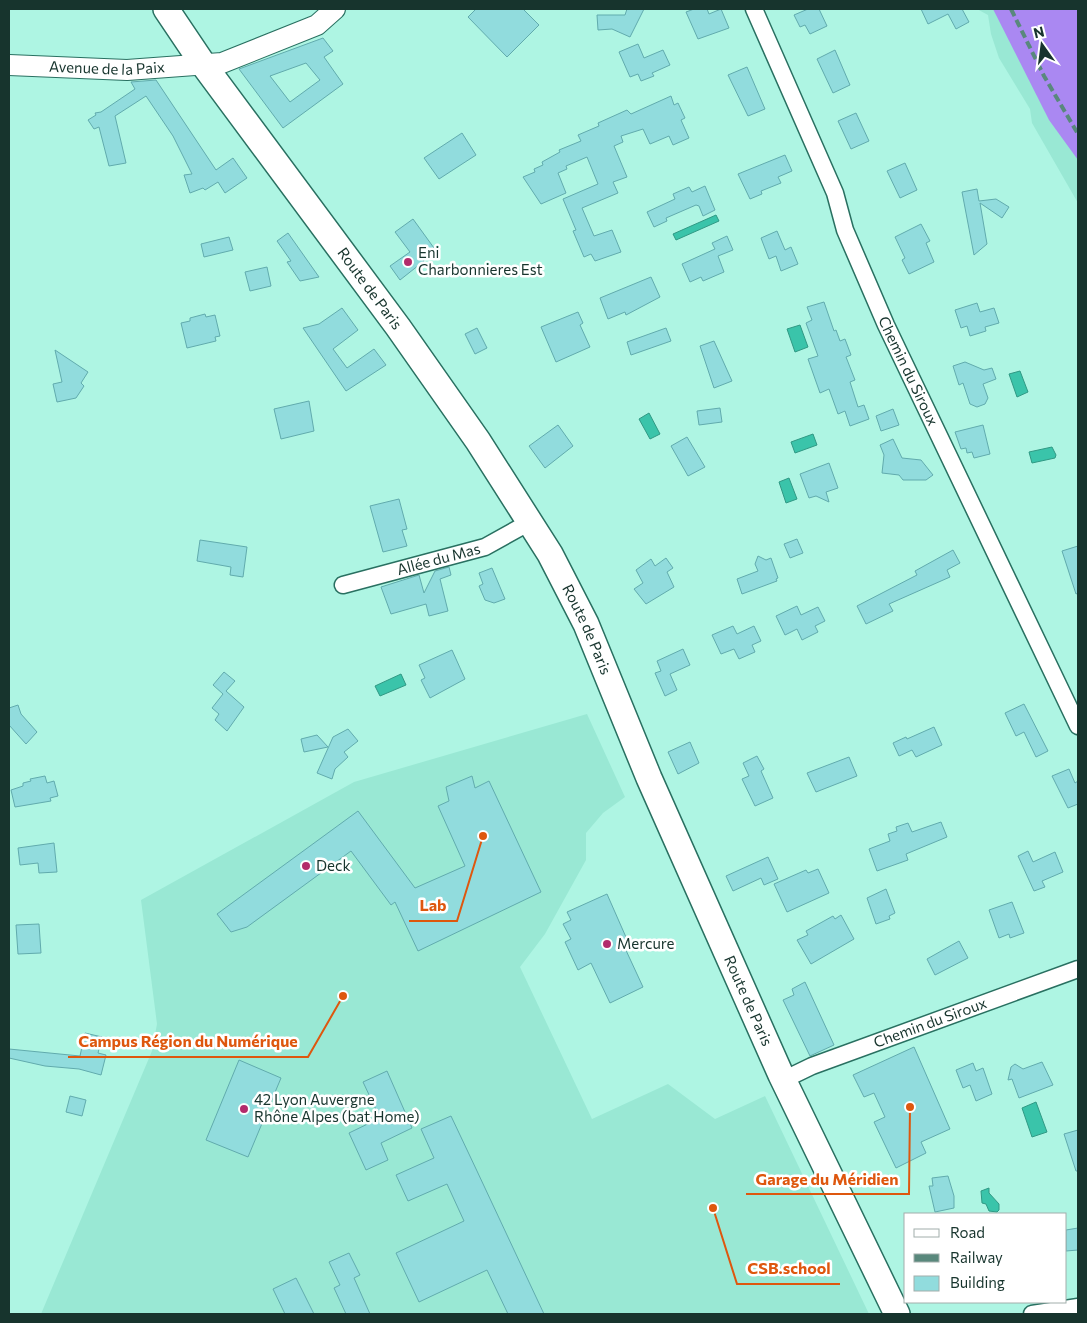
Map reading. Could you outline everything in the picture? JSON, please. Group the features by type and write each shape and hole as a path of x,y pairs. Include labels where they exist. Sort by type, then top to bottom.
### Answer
{"main road":[{"name":"Route de Paris","path":"166,9 203,64 398,327 478,441 550,554 586,624 648,778 783,1080 897,1314"}],"street":[{"name":"Avenue de la Paix","path":"9,65 127,70 222,63 317,25 335,9"},
{"name":"Chemin du Siroux","path":"754,9 835,193 845,230 889,330 1078,726"},
{"name":"Allée du Mas","path":"343,585 485,547 530,522"},
{"name":"Chemin du Siroux","path":"783,1080 812,1066 1078,968"},
{"path":"1032,1314 1078,1307"}],"shaded area":[{"path":"977,9 1073,9 1078,19 1078,203 1032,123 1030,109 999,58 991,34 988,15"},
{"path":"993,9 1078,9 1078,160 1049,120"},
{"path":"716,215 719,221 676,240 673,234"},
{"path":"800,325 808,347 795,352 787,329"},
{"path":"1020,371 1028,392 1017,397 1009,374"},
{"path":"649,413 660,434 650,439 639,419"},
{"path":"813,434 817,445 795,453 791,442"},
{"path":"1052,447 1056,455 1055,458 1032,463 1029,452"},
{"path":"789,478 797,499 786,503 779,482"},
{"path":"401,674 406,685 380,696 375,686"},
{"path":"587,714 625,797 603,813 586,833 586,860 545,934 520,967 592,1119 668,1084 715,1119 765,1096 869,1314 41,1314 152,1051 157,1024 141,900 354,782"},
{"path":"1036,1102 1047,1132 1032,1137 1022,1108"},
{"path":"989,1188 989,1193 999,1204 997,1212 989,1211 986,1204 982,1203 981,1191"}],"building":[{"path":"476,9 523,9 539,25 507,57 468,17"},
{"path":"627,9 644,9 630,37 612,29 598,30 597,15 625,15"},
{"path":"694,9 707,9 709,14 721,9 729,28 698,39 686,12"},
{"path":"808,9 819,9 827,26 810,34 805,25 800,27 794,15"},
{"path":"921,9 962,9 969,22 956,29 948,14 928,24"},
{"path":"323,38 333,51 324,57 343,84 283,128 239,69","holes":["306,63 320,80 290,102 270,76"]},
{"path":"638,44 644,58 663,50 670,65 652,73 654,76 641,81 638,74 630,77 619,52"},
{"path":"835,50 850,85 833,93 817,59"},
{"path":"747,67 765,109 748,116 728,75"},
{"path":"156,80 216,170 233,158 247,178 225,193 218,182 205,190 203,188 190,193 184,175 192,174 173,136 146,96 115,116 126,163 109,166 99,127 94,129 88,120 96,115 95,113 101,112 135,89 131,82"},
{"path":"671,96 674,105 678,103 685,118 681,120 689,138 673,145 669,136 650,144 643,129 621,136 623,142 614,146 627,177 613,182 618,193 582,208 594,236 612,230 621,252 595,261 591,254 584,257 573,231 576,230 563,199 598,184 587,157 566,166 567,169 558,173 566,193 541,204 523,177 535,172 534,169 543,165 542,162 560,152 559,150 581,141 578,135 599,126 598,123 627,110 631,114"},
{"path":"856,113 869,141 851,149 838,121"},
{"path":"462,133 476,155 439,179 424,158"},
{"path":"785,155 792,171 778,177 781,183 761,191 762,194 750,199 738,174"},
{"path":"905,163 917,190 900,198 887,171"},
{"path":"705,186 715,210 703,216 699,206 696,205 666,218 667,221 654,227 647,212 675,199 673,194 689,187 692,192"},
{"path":"977,189 979,201 996,199 1009,207 1002,218 980,203 987,244 974,255 962,192"},
{"path":"413,219 434,248 421,257 424,261 400,280 390,266 410,252 395,232"},
{"path":"921,224 930,241 926,243 934,262 909,274 902,260 905,258 895,237"},
{"path":"777,231 785,250 791,247 798,264 781,271 776,256 769,259 761,238"},
{"path":"288,233 319,277 300,281 287,262 291,261 277,241"},
{"path":"727,236 733,250 718,256 724,272 703,281 701,277 690,282 682,264 715,249 712,243"},
{"path":"229,237 233,250 204,257 201,244"},
{"path":"267,267 271,286 250,291 245,272"},
{"path":"651,277 660,297 626,315 625,312 608,319 600,298"},
{"path":"824,302 834,331 836,330 840,341 845,339 851,355 846,357 855,380 850,382 858,407 864,405 869,419 850,426 845,411 838,414 829,389 820,393 808,359 818,356 806,323 812,320 807,307"},
{"path":"977,303 980,312 994,308 999,323 985,327 986,331 970,336 967,326 961,328 955,310"},
{"path":"342,308 358,330 333,349 347,368 374,349 386,365 346,391 303,328 319,324"},
{"path":"578,312 583,323 580,325 590,347 556,362 541,327"},
{"path":"205,314 206,317 215,315 220,336 215,337 216,341 187,348 181,323 190,321 190,318"},
{"path":"477,328 487,348 475,354 465,334"},
{"path":"666,328 671,341 631,355 627,342"},
{"path":"714,341 732,381 714,388 700,346"},
{"path":"55,350 88,372 81,383 84,386 76,398 57,402 53,384 62,382"},
{"path":"965,362 984,370 992,368 996,379 983,384 988,398 985,404 977,407 970,404 963,383 959,385 953,366"},
{"path":"309,401 314,431 281,439 274,409"},
{"path":"720,408 722,422 699,425 697,411"},
{"path":"893,409 899,425 881,431 876,416"},
{"path":"558,425 573,446 545,468 529,446"},
{"path":"983,425 990,454 974,458 972,452 967,453 966,448 961,449 955,432"},
{"path":"687,437 705,467 688,476 671,446"},
{"path":"893,439 902,458 921,460 933,475 926,480 903,480 899,475 882,473 884,455 880,445"},
{"path":"829,463 838,488 826,492 829,502 816,496 809,498 800,474"},
{"path":"399,499 407,529 402,530 407,546 383,552 370,506"},
{"path":"797,539 803,553 790,558 784,544"},
{"path":"200,540 247,547 243,577 230,575 231,567 197,561"},
{"path":"1078,546 1078,593 1076,594 1062,551"},
{"path":"953,550 960,563 947,570 950,577 889,604 893,611 866,624 857,606 917,575 915,571"},
{"path":"758,556 766,560 771,558 778,578 776,579 777,581 742,594 737,579 758,571 755,564"},
{"path":"666,558 673,568 667,572 674,587 646,604 634,589 643,583 636,570 651,559 655,566"},
{"path":"449,567 451,575 440,579 448,611 429,616 426,604 391,614 381,587 419,575 424,593 435,571"},
{"path":"492,568 505,599 494,603 485,600 479,586 483,584 479,573"},
{"path":"797,606 801,615 818,607 825,621 815,626 818,632 802,640 797,629 785,635 776,616"},
{"path":"733,626 737,634 754,626 761,641 752,645 755,652 739,659 734,649 721,654 712,635"},
{"path":"683,649 690,665 670,674 677,690 665,696 655,673 661,671 657,661"},
{"path":"452,650 465,679 430,698 421,680 425,678 419,665"},
{"path":"224,672 235,681 226,691 244,707 227,731 215,720 219,714 212,708 223,694 213,685"},
{"path":"1024,704 1048,751 1036,757 1024,732 1016,736 1005,713"},
{"path":"18,705 21,714 37,732 26,744 9,725 9,708"},
{"path":"934,727 942,745 916,757 912,750 899,756 893,743"},
{"path":"348,729 358,741 344,752 348,757 335,769 332,779 317,773 333,737"},
{"path":"317,735 328,747 304,752 301,739"},
{"path":"690,742 699,763 678,774 668,752"},
{"path":"757,756 764,769 761,771 773,798 755,806 742,779 749,776 743,763"},
{"path":"849,757 857,776 816,792 807,773"},
{"path":"1069,769 1075,783 1078,781 1078,804 1068,808 1052,776"},
{"path":"45,776 47,783 54,781 58,796 50,798 51,801 15,807 11,790 23,786 23,783 31,781 30,779"},
{"path":"472,776 475,788 489,781 541,892 418,951 395,902 391,905 351,851 247,927 231,932 217,914 358,811 415,888 465,866 438,806 449,801 446,787"},
{"path":"941,822 947,837 906,854 908,860 877,871 869,849 890,841 888,834 897,831 896,827 908,823 912,832"},
{"path":"54,843 57,872 39,873 38,863 20,865 18,848"},
{"path":"1028,851 1033,862 1055,852 1063,872 1042,881 1045,887 1034,891 1018,856"},
{"path":"768,857 778,879 764,885 761,878 733,891 726,876"},
{"path":"818,869 829,893 787,912 774,884 806,870 808,873"},
{"path":"886,889 895,913 889,916 890,919 876,924 867,898"},
{"path":"607,894 629,944 624,946 643,987 610,1003 591,963 578,970 565,942 571,939 563,924 571,920 567,912"},
{"path":"1012,902 1024,933 1010,938 1009,934 999,938 989,910"},
{"path":"841,915 854,939 811,964 797,940 808,935 806,931 833,916 835,919"},
{"path":"39,924 41,953 18,954 16,925"},
{"path":"959,941 968,958 935,975 927,959"},
{"path":"805,982 834,1045 810,1056 783,1000 794,995 792,989"},
{"path":"85,1033 102,1037 98,1053 106,1055 101,1075 79,1069 45,1066 9,1058 9,1049 80,1056"},
{"path":"914,1047 950,1129 921,1142 926,1153 896,1168 874,1122 885,1117 874,1093 864,1097 853,1075"},
{"name":"42 Lyon Auvergne Rhône Alpes (bat Home)","path":"239,1060 281,1078 248,1157 206,1140"},
{"path":"1042,1062 1053,1085 1019,1098 1012,1079 1008,1080 1011,1067 1015,1064 1023,1069"},
{"path":"973,1063 976,1071 983,1068 992,1094 976,1101 970,1085 963,1088 956,1070"},
{"path":"387,1071 412,1128 381,1143 388,1160 366,1170 349,1133 380,1118 363,1082"},
{"path":"70,1096 86,1100 82,1116 66,1112"},
{"path":"451,1116 544,1314 508,1314 487,1270 419,1302 396,1253 464,1221 447,1184 408,1201 396,1175 434,1158 421,1129"},
{"path":"1078,1130 1078,1171 1076,1171 1064,1134"},
{"path":"948,1176 954,1196 954,1208 935,1212 929,1186 933,1186 932,1178"},
{"path":"1078,1228 1078,1250 1067,1251 1067,1230"},
{"path":"349,1253 360,1275 354,1278 370,1314 346,1314 334,1288 340,1285 329,1262"},
{"path":"296,1278 314,1314 285,1314 273,1289"}],"railway":[{"path":"1011,9 1044,76 1078,134"}],"place":[{"name":"Eni Charbonnieres Est","path":"408,262"},
{"name":"Lab","path":"483,836"},
{"name":"Deck","path":"306,866"},
{"name":"Mercure","path":"607,944"},
{"name":"Campus Région du Numérique","path":"343,996"},
{"name":"Garage du Méridien","path":"910,1107"},
{"name":"42 Lyon Auvergne Rhône Alpes (bat Home)","path":"244,1109"},
{"name":"CSB.school","path":"713,1208"}]}
